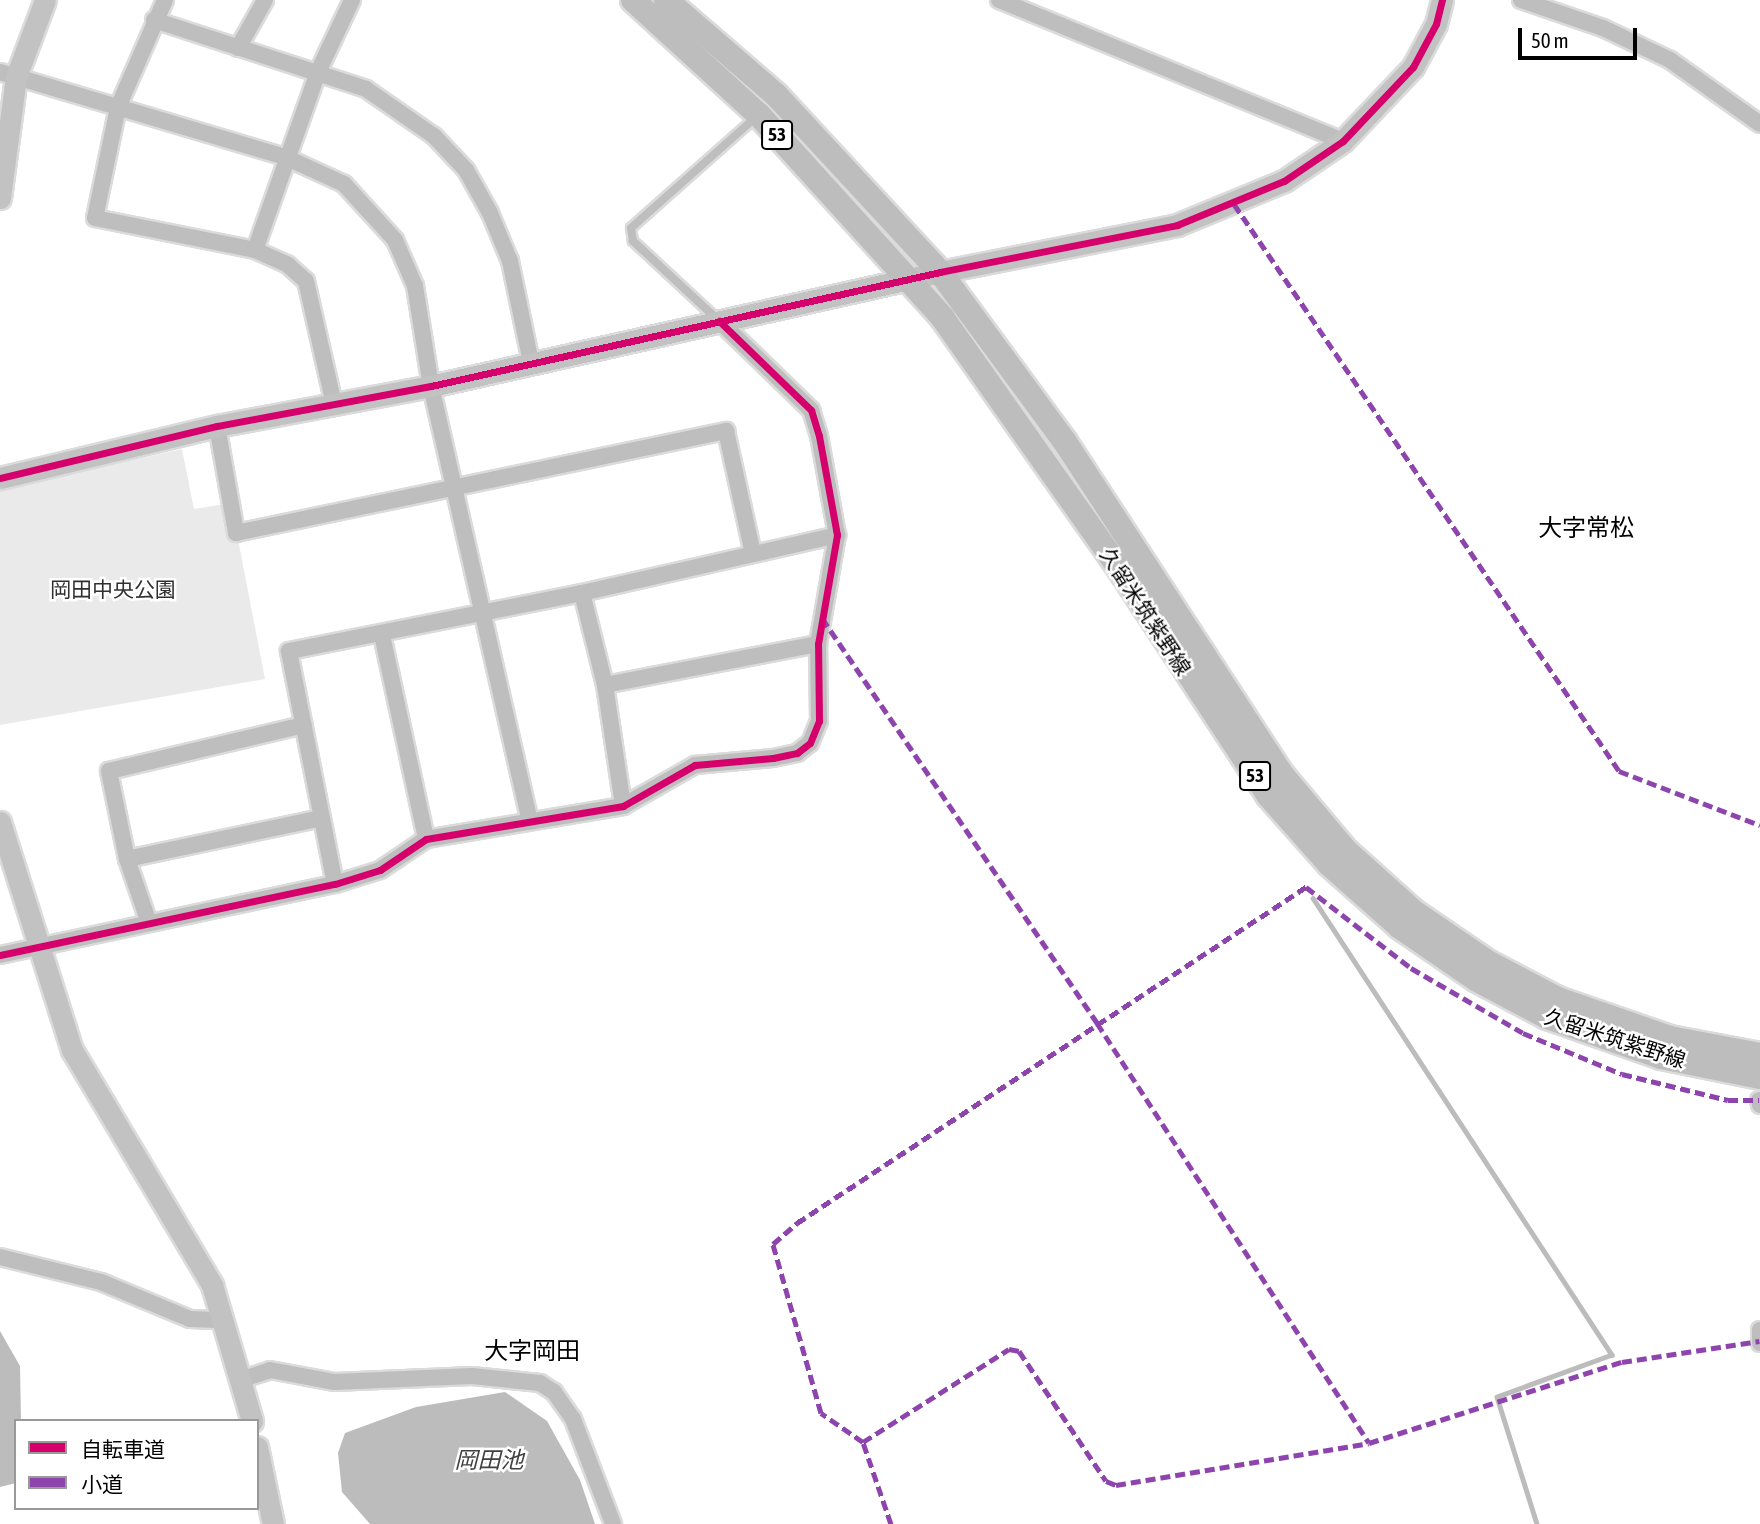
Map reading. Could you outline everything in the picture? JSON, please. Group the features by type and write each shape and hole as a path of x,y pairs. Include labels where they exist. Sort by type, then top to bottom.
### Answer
{"main road":[{"name":"久留米筑紫野線","path":"633,0 759,116 911,279 1084,518 1268,795 1329,864 1400,927 1477,980 1547,1017 1661,1057 1760,1077"},
{"name":"久留米筑紫野線","path":"666,0 776,95 940,272 1065,442 1283,776 1345,850 1414,912 1489,963 1558,999 1670,1038 1760,1055"}],"street":[{"path":"0,198 8,75 46,0"},
{"path":"165,0 118,107 95,218 255,250 288,265 306,281 334,404"},
{"path":"237,48 265,0"},
{"path":"255,250 285,157 318,72 352,0"},
{"path":"999,0 1343,141"},
{"path":"0,478 217,426 431,386 940,272 1177,225 1284,181 1343,141 1413,67 1436,24 1442,0"},
{"path":"1521,0 1603,28 1670,60 1760,124"},
{"path":"154,20 366,89 405,113 466,170 510,261 531,362"},
{"path":"8,75 285,157 344,184 396,240 415,286 431,386 458,489 481,613 530,820"},
{"path":"0,955 36,944 335,884 380,870 426,839 623,806 695,765 774,758 797,753 810,743 819,720 818,644 837,535 811,410 719,321"},
{"path":"217,426 236,533 458,489 726,430 753,554"},
{"path":"335,884 289,651 382,635 582,593 837,535"},
{"path":"582,593 605,685 623,806"},
{"path":"382,635 426,839"},
{"path":"605,685 818,644"},
{"path":"149,923 127,859 109,771 304,725"},
{"path":"127,859 322,818"},
{"path":"0,822 36,944 72,1050 191,1246 224,1320 243,1379 252,1419"},
{"path":"0,1257 101,1282 190,1319 224,1320"},
{"path":"1760,1330 1760,1343"},
{"path":"243,1379 270,1370 335,1382 472,1376 540,1383 554,1392 573,1419 613,1524"},
{"path":"259,1457 273,1524"}],"lane":[{"path":"719,321 633,241 631,228 759,116"}],"green space":[{"name":"岡田中央公園","path":"182,449 194,509 231,503 265,679 0,725 0,490"}],"water":[{"path":"0,1331 20,1366 21,1419 14,1419 14,1484 0,1487"},
{"name":"岡田池","path":"505,1392 547,1421 580,1480 595,1524 370,1524 342,1492 338,1453 345,1433 416,1407"}],"waterway":[{"path":"1313,898 1612,1355 1497,1397 1537,1524"}],"marked path":[{"path":"1234,204 1619,771 1760,825"},
{"path":"822,618 1097,1023 1369,1443"},
{"path":"891,1524 863,1442 821,1413 773,1244 797,1223 1306,887 1411,968 1523,1033 1622,1074 1728,1100 1759,1100"},
{"path":"863,1442 1009,1349 1019,1351 1106,1481 1116,1485 1369,1443 1622,1362 1759,1341"}],"cycle path":[{"path":"0,478 217,426 431,386 940,272 1177,225 1284,181 1343,141 1413,67 1436,24 1442,0"},
{"path":"0,955 335,884 380,870 426,839 623,806 695,765 773,758 797,753 810,743 819,721 818,644 837,535 819,436 811,410 719,321"}],"district":[{"name":"大字常松","path":"1586,528"},
{"name":"大字岡田","path":"532,1351"}]}
